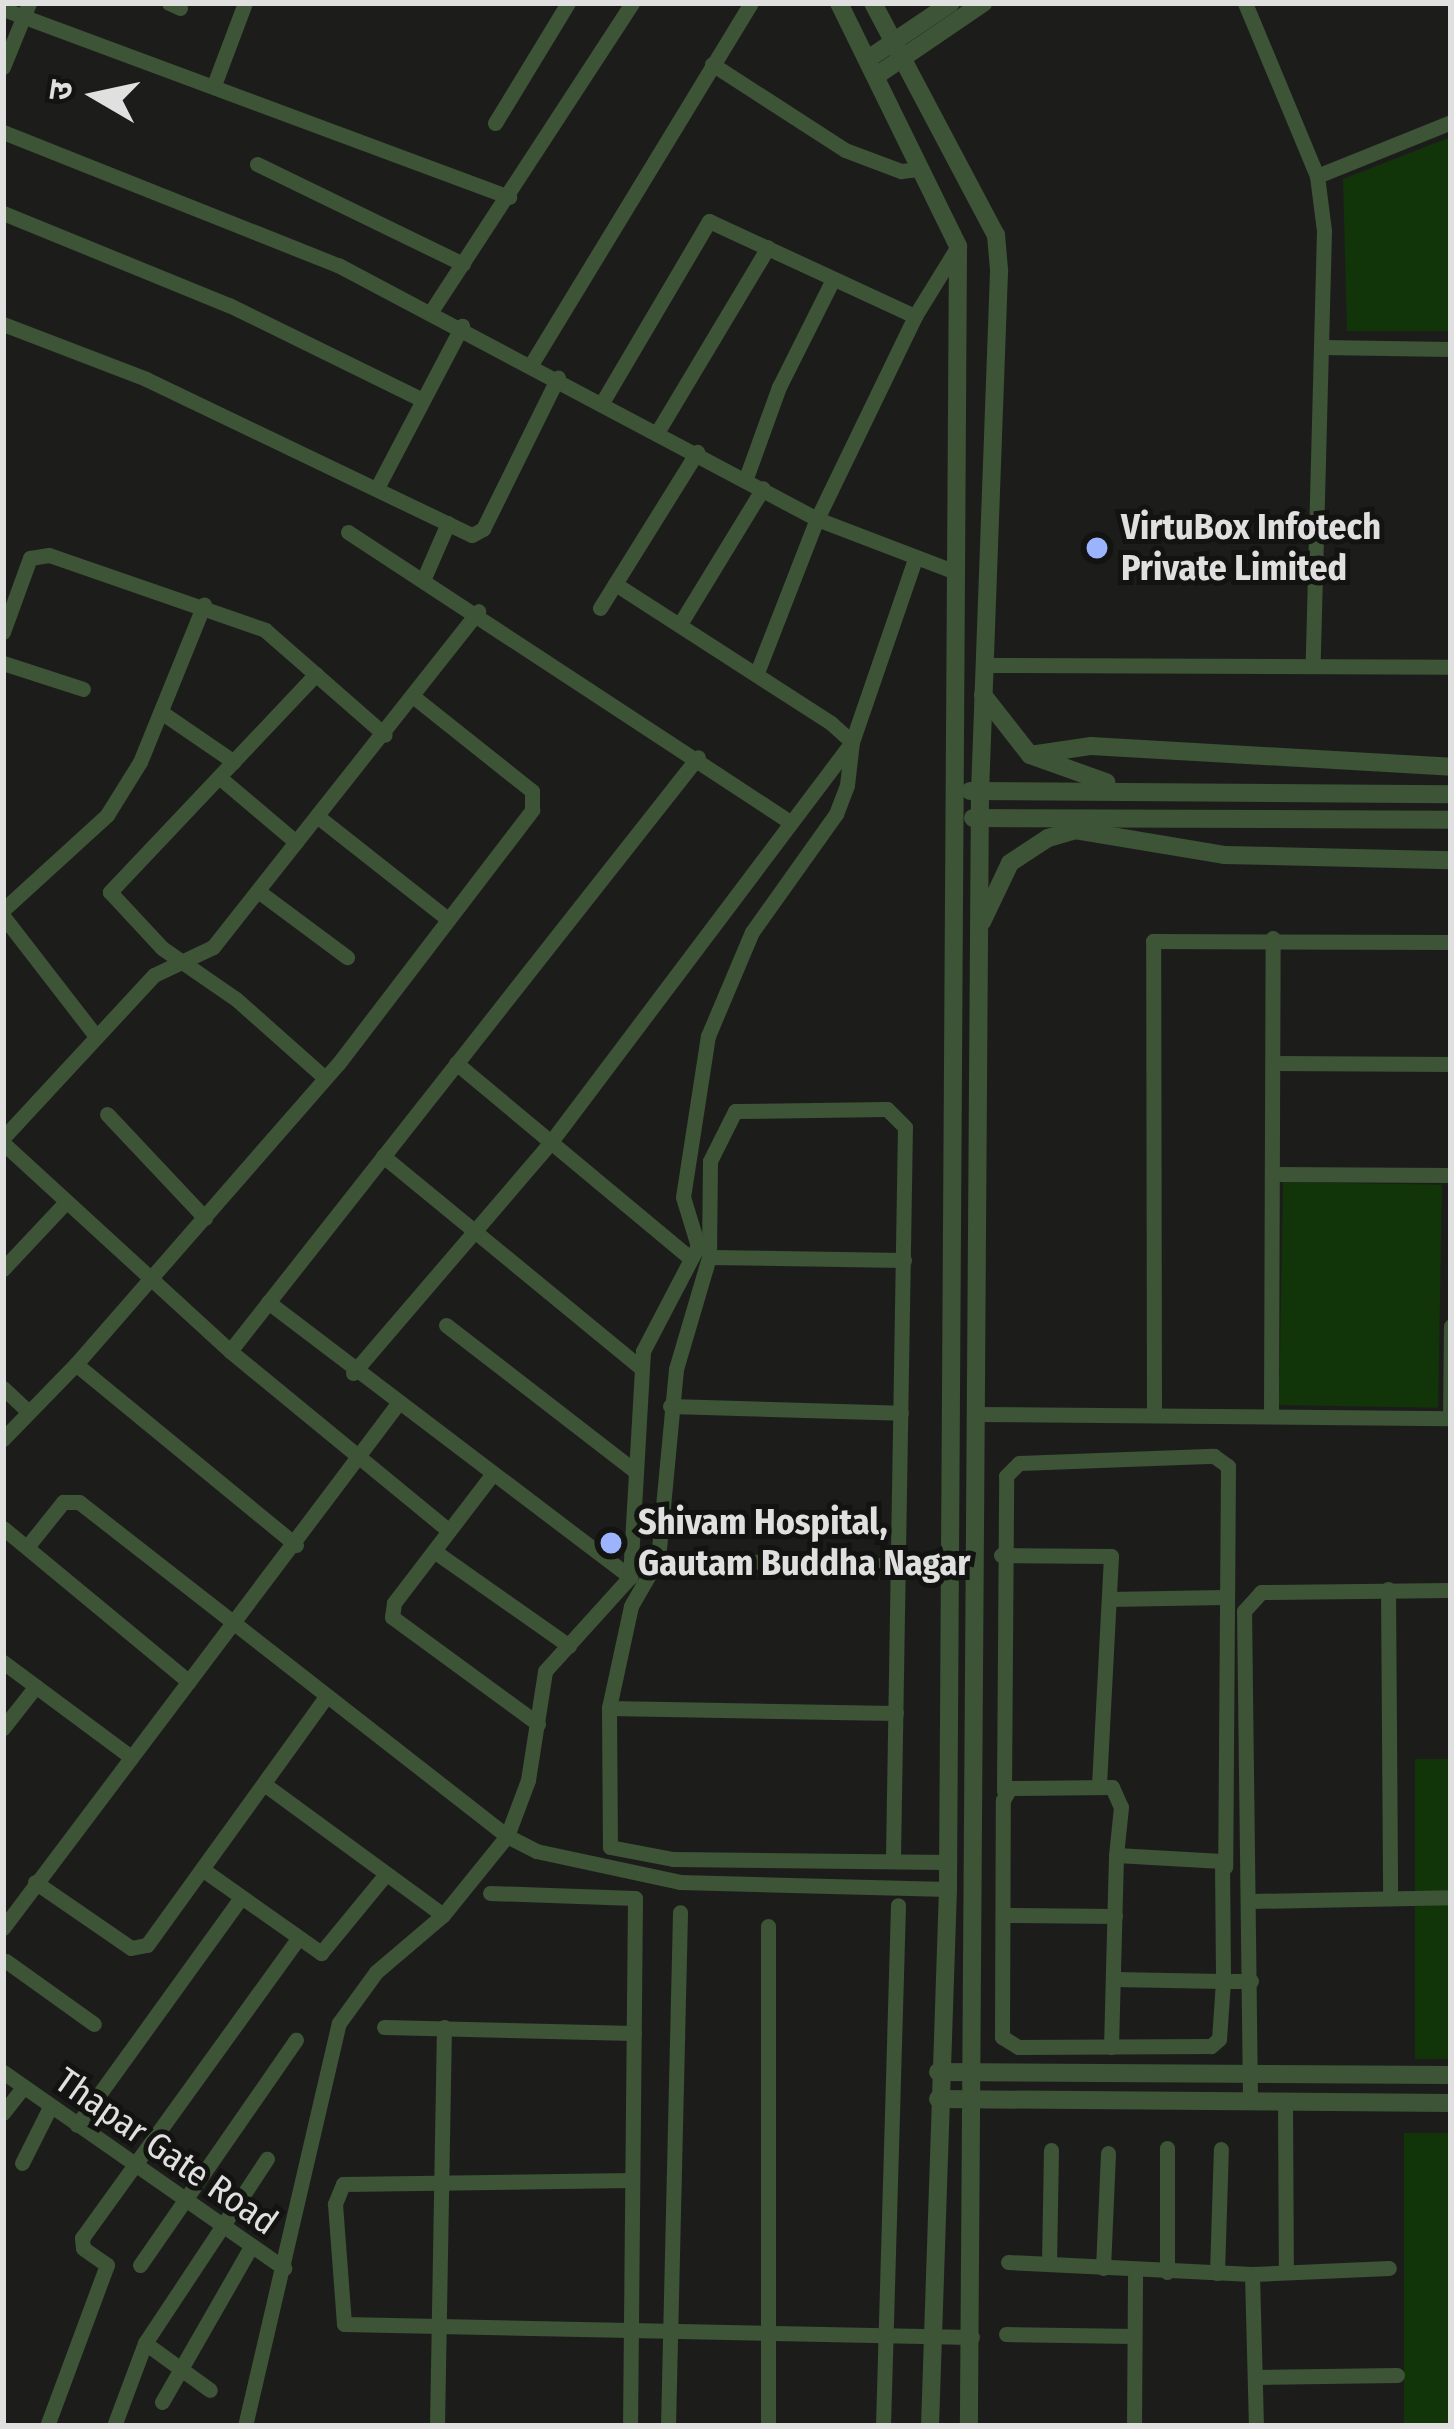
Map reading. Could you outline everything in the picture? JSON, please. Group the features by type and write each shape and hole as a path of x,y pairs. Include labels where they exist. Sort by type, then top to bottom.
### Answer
{"street":[{"path":"214,85 245,3"},
{"path":"495,123 568,3"},
{"path":"430,313 632,3"},
{"path":"532,363 751,3"},
{"path":"838,3 958,246 948,1889 938,2072 930,2426"},
{"path":"873,3 996,235 980,792 969,2426"},
{"path":"872,68 952,3"},
{"path":"899,48 983,3"},
{"path":"1245,3 1317,176 1321,347 1313,665"},
{"path":"3,9 26,10 509,196"},
{"path":"3,67 26,10"},
{"path":"712,64 845,151 901,171 921,169"},
{"path":"1317,176 1451,122"},
{"path":"3,132 338,265 532,363 817,519 956,572"},
{"path":"257,164 463,264"},
{"path":"3,213 229,305 421,399"},
{"path":"603,401 709,221 915,316"},
{"path":"758,670 817,519 915,316 958,246"},
{"path":"658,431 768,248"},
{"path":"746,478 778,387 833,279"},
{"path":"3,324 146,379 472,535 483,530 558,377"},
{"path":"377,486 462,326"},
{"path":"1321,347 1451,349"},
{"path":"600,608 697,452"},
{"path":"680,624 764,488"},
{"path":"424,578 448,524"},
{"path":"348,532 478,611 790,822"},
{"path":"3,632 30,558 39,554 204,604 265,630 385,735"},
{"path":"507,1836 538,1724 544,1671 630,1577 641,1368 660,1310 690,1258 697,1234 683,1197 708,1036 752,932 836,814 852,742 915,560"},
{"path":"615,584 758,670 852,742"},
{"path":"95,1035 3,913 107,815 161,712 204,604"},
{"path":"449,1531 230,1351 64,1204 3,1140 154,975 213,947 385,735 478,611"},
{"path":"3,663 83,689"},
{"path":"985,665 1451,667"},
{"path":"316,674 110,892 180,963 236,999 325,1078"},
{"path":"983,694 1030,755 1126,788"},
{"path":"3,1439 76,1364 325,1078 535,800 414,697"},
{"path":"161,712 234,762"},
{"path":"352,1373 550,1143 852,742"},
{"path":"1030,755 1091,746 1451,767"},
{"path":"230,1351 698,757"},
{"path":"219,777 296,842"},
{"path":"957,791 1126,788 1451,794"},
{"path":"956,817 1126,814 1451,820"},
{"path":"979,928 1010,863 1075,830 1126,814"},
{"path":"317,816 448,919"},
{"path":"1075,830 1223,855 1451,860"},
{"path":"258,891 346,957"},
{"path":"1154,1412 1150,953 1164,935 1451,942"},
{"path":"1270,1414 1274,938"},
{"path":"456,1063 690,1258"},
{"path":"1273,1063 1451,1064"},
{"path":"893,1857 905,1127 887,1109 735,1111 710,1161 709,1257 670,1406 658,1559 631,1606 609,1708 610,1847 673,1859 893,1857 948,1862"},
{"path":"107,1114 205,1218"},
{"path":"382,1156 641,1368"},
{"path":"1272,1174 1451,1175"},
{"path":"3,1269 64,1204"},
{"path":"709,1257 904,1260"},
{"path":"268,1303 352,1373 630,1577"},
{"path":"446,1325 635,1471"},
{"path":"977,1414 1450,1418 1451,1326"},
{"path":"76,1364 296,1545"},
{"path":"3,1388 29,1412"},
{"path":"3,1928 234,1628 396,1406"},
{"path":"670,1406 901,1413"},
{"path":"951,1456 977,1456"},
{"path":"1214,1456 1228,1466 1223,1981 1219,2039 1211,2046 1008,2045 1001,1555 1006,1476 1019,1463 1214,1456"},
{"path":"491,1476 394,1604 392,1617 538,1724"},
{"path":"27,1547 63,1502 79,1502 234,1628 507,1836 608,1870 680,1882 948,1889"},
{"path":"3,1528 189,1682"},
{"path":"434,1551 569,1646"},
{"path":"1001,1555 1111,1556 1099,1783"},
{"path":"658,1559 898,1561 950,1567"},
{"path":"1388,1589 1390,1898"},
{"path":"1250,2099 1249,1598 1451,1590"},
{"path":"1109,1599 1224,1597"},
{"path":"3,1662 131,1757"},
{"path":"3,1728 36,1686"},
{"path":"35,1882 140,1949 326,1698"},
{"path":"609,1708 896,1713"},
{"path":"1004,1792 1099,1783 1120,1795 1112,2047"},
{"path":"264,1784 442,1915"},
{"name":"Thapar Gate Road","path":"3,2072 49,2109 134,2162 249,2250 284,2268 339,2023 376,1972 442,1915 507,1836"},
{"path":"1116,1855 1210,1855 1225,1867"},
{"path":"202,1870 321,1954 330,1950 386,1874"},
{"path":"490,1893 635,1898 630,2426"},
{"path":"1251,1901 1451,1897"},
{"path":"77,2126 241,1898"},
{"path":"883,2426 898,1905"},
{"path":"668,2426 680,1912"},
{"path":"1006,1915 1114,1916"},
{"path":"768,1926 768,2426"},
{"path":"47,2426 107,2265 82,2248 82,2238 297,1940"},
{"path":"4,1962 94,2024"},
{"path":"1113,1978 1250,1981"},
{"path":"384,2027 634,2033"},
{"path":"437,2426 444,2027"},
{"path":"140,2265 296,2040"},
{"path":"938,2072 1451,2075"},
{"path":"3,2114 22,2089"},
{"path":"938,2099 1451,2103"},
{"path":"1286,2100 1286,2272"},
{"path":"22,2162 49,2109"},
{"path":"1167,2148 1167,2272"},
{"path":"1217,2273 1221,2149"},
{"path":"1049,2264 1051,2150"},
{"path":"1103,2268 1108,2152"},
{"path":"114,2426 145,2343 267,2158"},
{"path":"632,2180 351,2181 335,2204 344,2324 972,2337"},
{"path":"162,2402 249,2250"},
{"path":"1008,2261 1252,2275 1389,2268"},
{"path":"245,2426 284,2268"},
{"path":"1134,2426 1135,2270"},
{"path":"1252,2275 1256,2426"},
{"path":"1006,2334 1135,2336"},
{"path":"145,2343 210,2390"},
{"path":"1256,2377 1397,2375"}],"green space":[{"path":"1451,137 1451,331 1347,331 1343,179"},
{"path":"1283,1182 1442,1185 1438,1408 1279,1405"},
{"path":"1415,1759 1451,1759 1451,2059 1415,2059"},
{"path":"1404,2133 1451,2133 1451,2426 1404,2426"}],"place":[{"name":"VirtuBox Infotech Private Limited","path":"1097,548"},
{"name":"Shivam Hospital, Gautam Buddha Nagar","path":"611,1543"}]}
